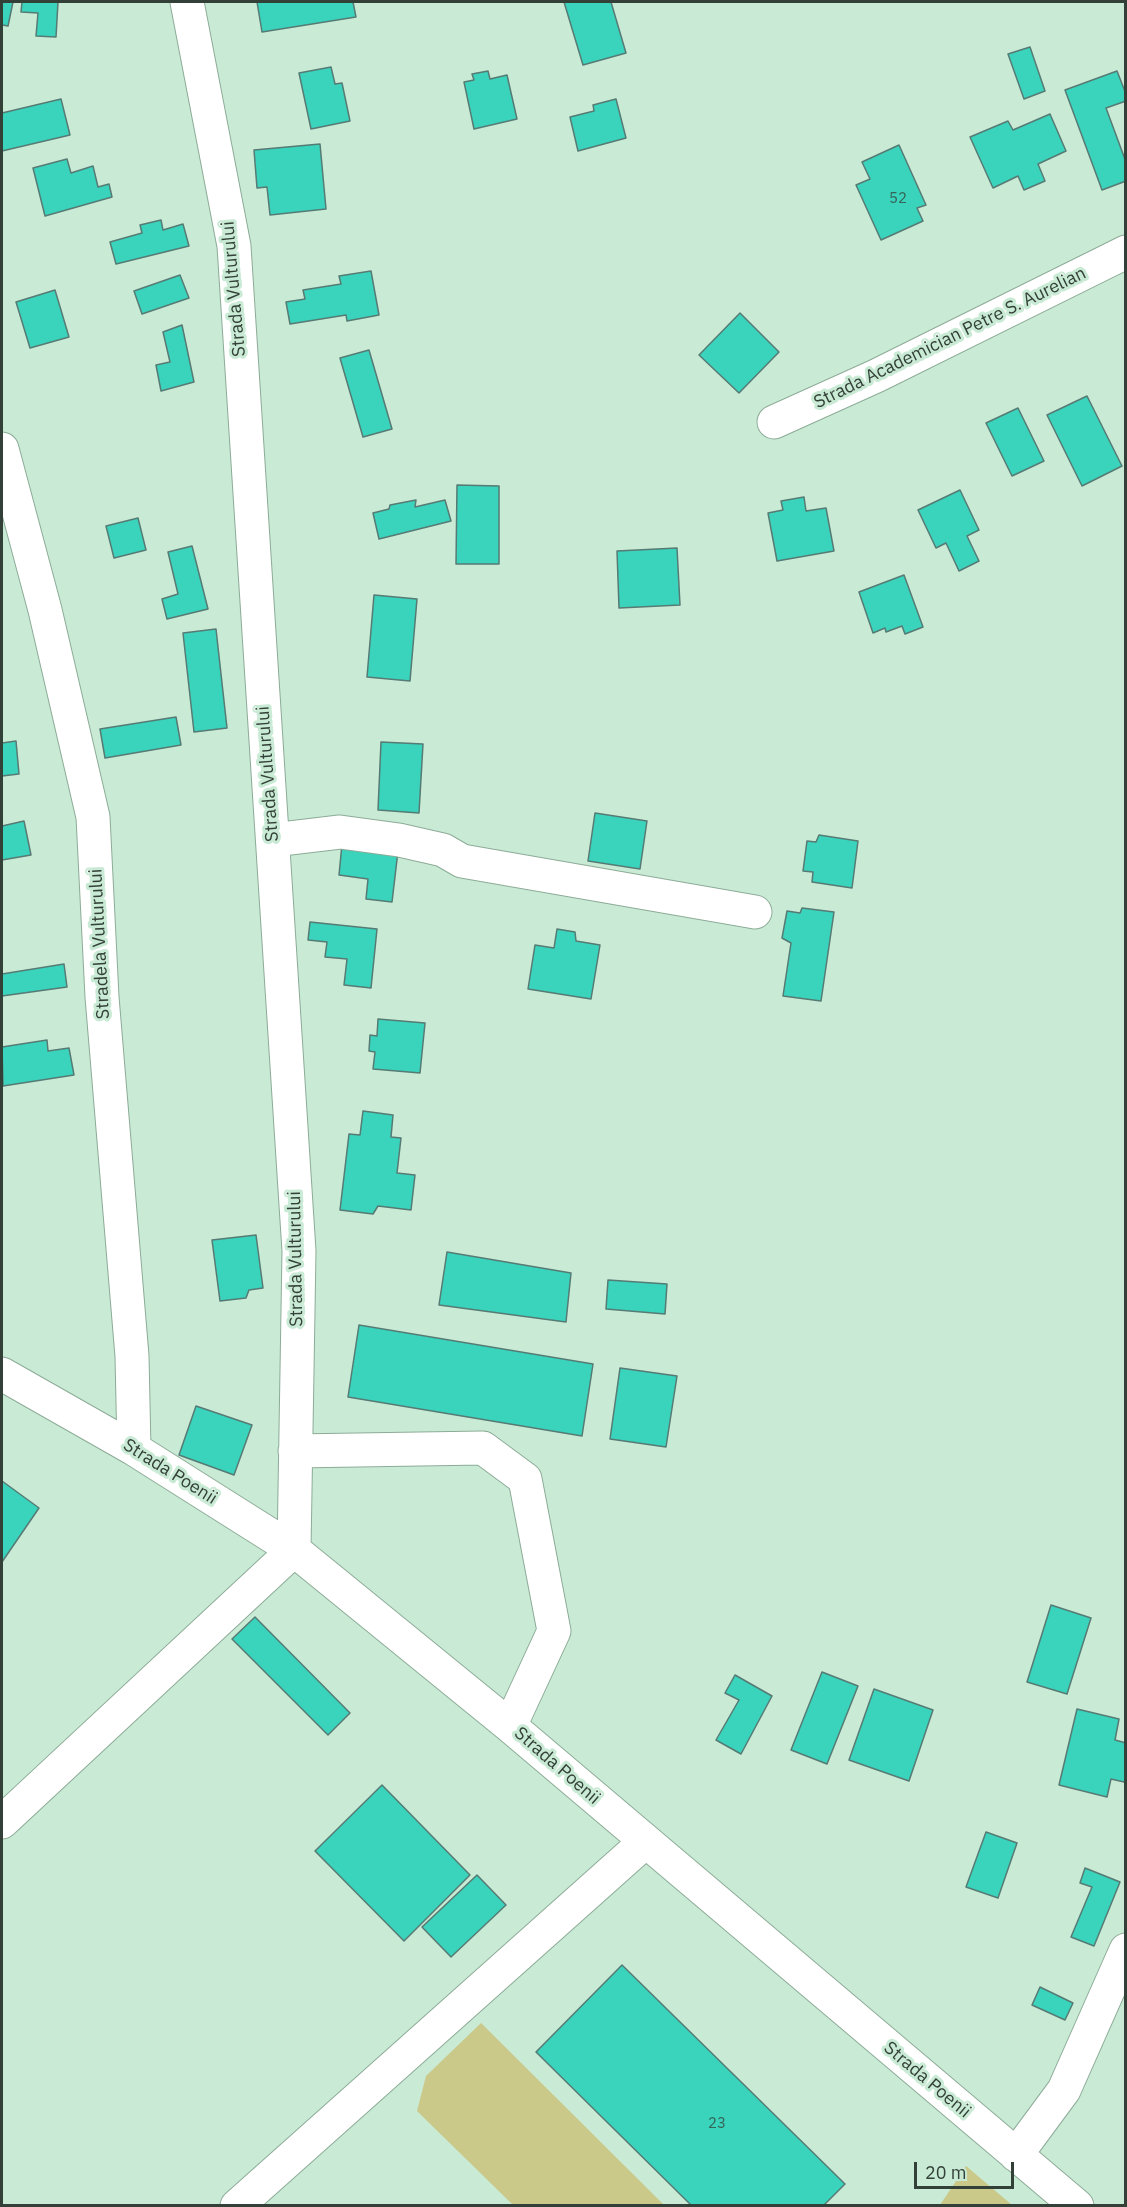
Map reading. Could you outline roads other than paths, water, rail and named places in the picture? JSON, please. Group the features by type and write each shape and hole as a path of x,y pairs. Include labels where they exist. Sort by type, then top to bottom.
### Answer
{"street":[{"name":"Strada Vulturului","path":"187,2 234,246 299,1251 294,1550"},
{"name":"Strada Academician Petre S. Aurelian","path":"774,422 876,376 1125,252"},
{"name":"Stradela Vulturului","path":"2,449 45,610 93,817 102,997 132,1356 134,1449"},
{"path":"273,840 340,832 399,840 444,850 462,861 755,912"},
{"name":"Strada Poenii","path":"2,1374 134,1449 294,1550 510,1726 1077,2205"},
{"path":"295,1451 483,1448 525,1479 554,1631 510,1726"},
{"path":"2,1822 294,1550"},
{"path":"237,2205 645,1842"},
{"path":"1016,2155 1064,2090 1125,1950"}]}
